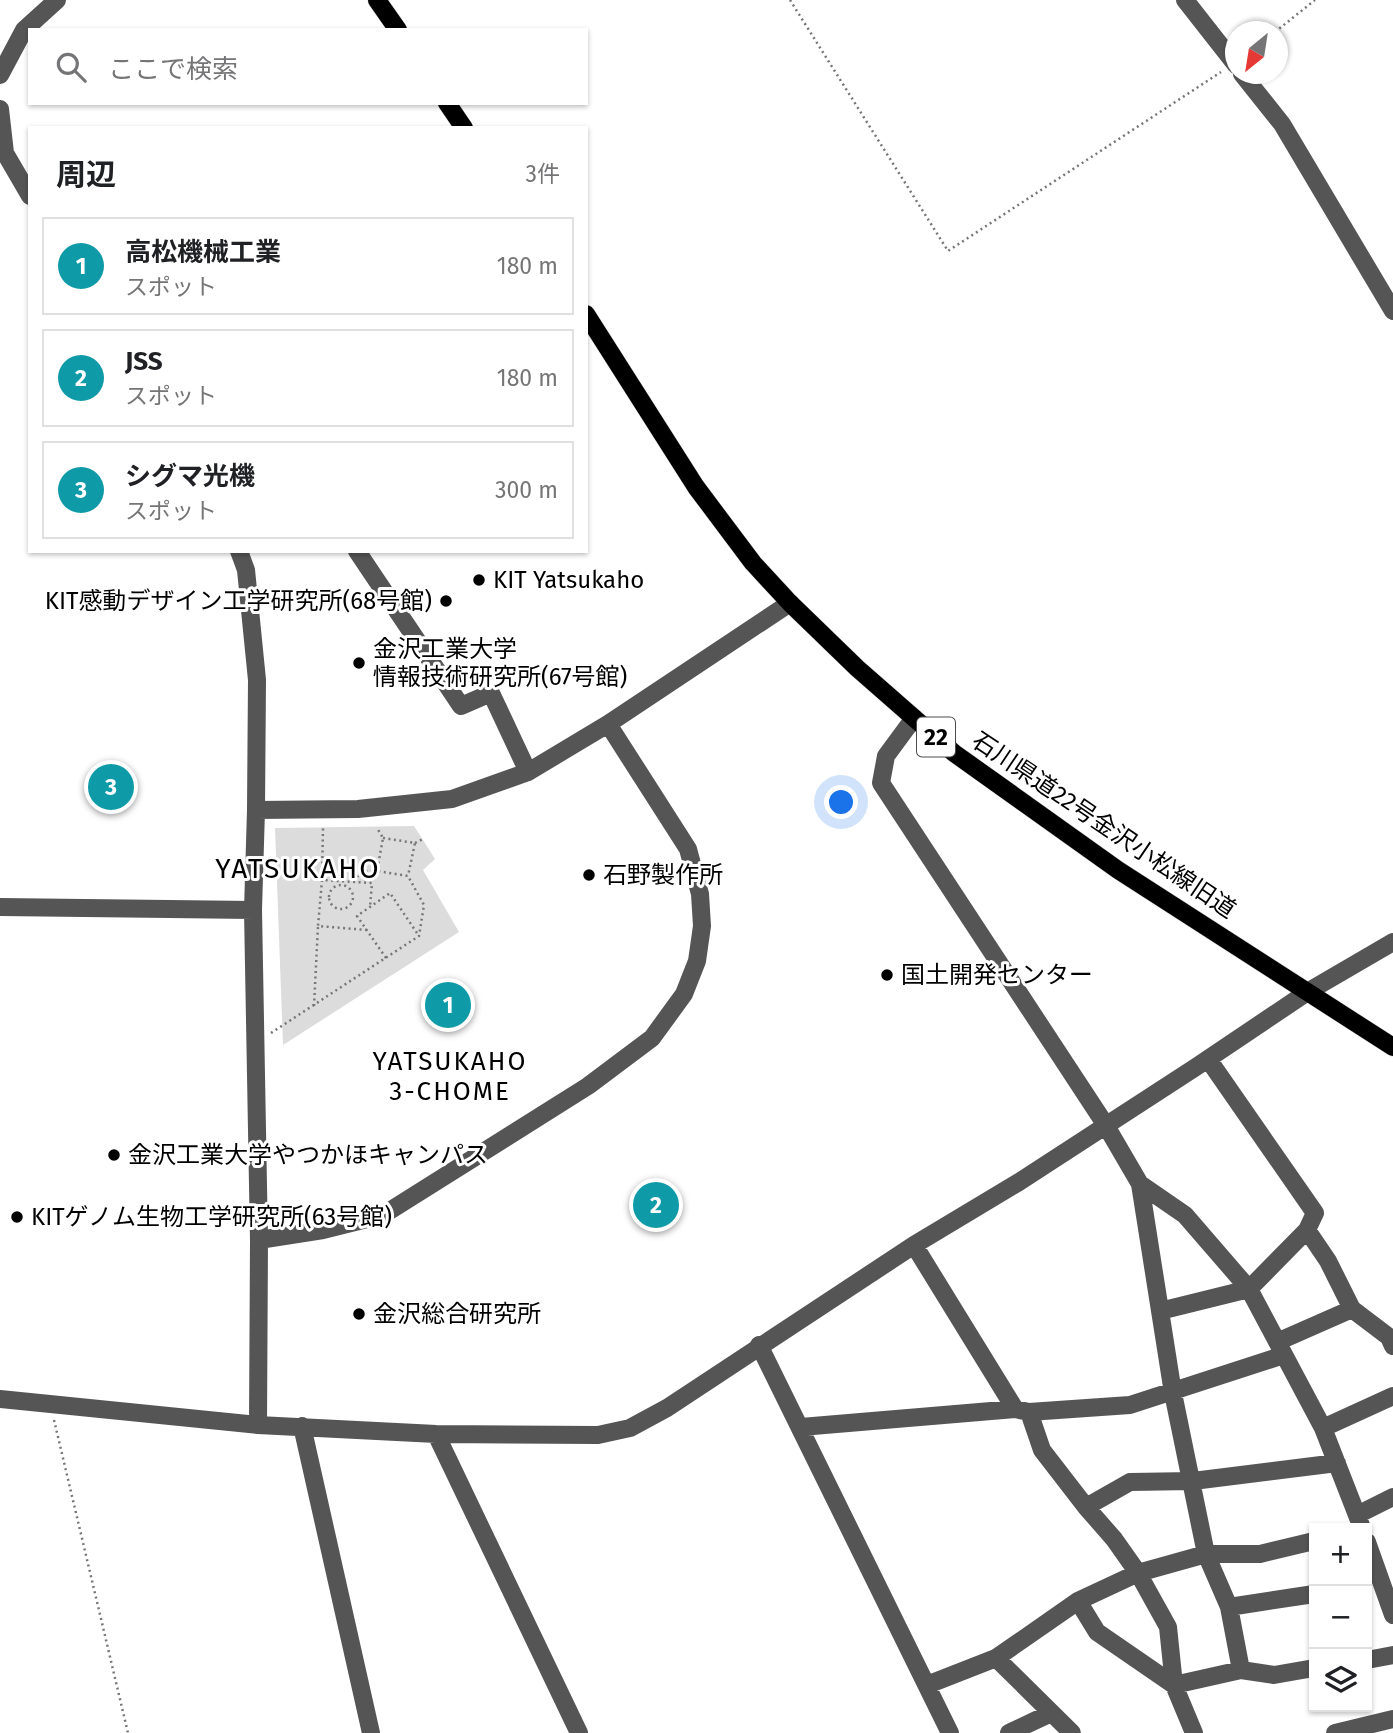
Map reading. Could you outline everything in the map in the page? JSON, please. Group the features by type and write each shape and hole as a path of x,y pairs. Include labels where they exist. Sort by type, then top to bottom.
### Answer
{"main road":[{"path":"377,0 397,28"},
{"path":"448,105 463,126"},
{"name":"石川県道22号金沢小松線旧道","path":"588,317 696,487 753,563 857,668 954,753 1118,870 1393,1046"}],"street":[{"path":"0,75 24,30 57,0"},
{"path":"1185,0 1225,52"},
{"path":"1250,84 1282,124 1393,311"},
{"path":"0,109 5,153 28,193"},
{"path":"240,553 246,570 257,680 253,910 259,1240 257,1425"},
{"path":"358,553 461,706 491,693 528,772"},
{"path":"256,810 358,808 452,799 528,772 608,724 790,603"},
{"path":"914,718 886,756 881,783 1105,1124 1140,1184 1173,1393 1206,1554 1229,1607 1241,1670"},
{"path":"259,1240 323,1230 383,1214 588,1086 652,1038 684,994 697,961 702,926 700,894 688,849 608,724"},
{"path":"0,907 253,910"},
{"path":"0,1399 257,1425 436,1434 598,1435 630,1428 667,1408 914,1245 1019,1182 1309,991 1393,942"},
{"path":"1160,1311 1249,1289 1307,1230 1315,1213 1208,1059"},
{"path":"1140,1184 1185,1215 1249,1289 1323,1428 1359,1522 1393,1497"},
{"path":"1307,1230 1328,1261 1352,1309 1389,1337 1393,1346"},
{"path":"914,1245 1022,1411 1042,1450 1138,1573 1168,1627 1174,1685 1194,1733"},
{"path":"801,1427 1130,1405 1173,1393 1280,1349 1352,1309"},
{"path":"759,1345 950,1733"},
{"path":"1323,1428 1393,1396"},
{"path":"302,1426 371,1733"},
{"path":"436,1434 579,1733"},
{"path":"1086,1507 1130,1482 1193,1481 1337,1463"},
{"path":"927,1685 996,1658 1079,1601 1138,1573 1206,1554 1260,1554 1309,1542"},
{"path":"1372,1556 1393,1615"},
{"path":"1229,1607 1309,1595"},
{"path":"1079,1601 1097,1632 1174,1685 1241,1670 1274,1675 1309,1669"},
{"path":"1372,1659 1393,1655"},
{"path":"996,1658 1072,1733"},
{"path":"1009,1733 1051,1713"},
{"path":"1335,1733 1393,1719"}],"path":[{"path":"790,0 948,251 1225,75"},
{"path":"1288,22 1315,0"},
{"path":"314,1006 323,828"},
{"path":"377,828 383,838 377,871"},
{"path":"383,838 415,843 423,839"},
{"path":"255,1039 277,1031 419,936 424,905 408,876 415,843"},
{"path":"352,882 363,871 408,876"},
{"path":"321,880 372,884 370,907"},
{"path":"343,884 353,891 354,900 349,906 338,909 331,904 329,896 335,886 343,884"},
{"path":"386,958 357,916 390,893 419,936"},
{"path":"318,926 367,930"},
{"path":"50,1403 128,1733"}],"shaded area":[{"path":"414,826 435,859 423,870 459,932 283,1045 275,828"}],"place":[{"name":"KIT Yatsukaho","path":"479,580"},
{"name":"KIT感動デザイン工学研究所(68号館)","path":"446,601"},
{"name":"金沢工業大学 情報技術研究所(67号館)","path":"359,663"},
{"name":"シグマ光機","path":"111,787"},
{"name":"石野製作所","path":"589,875"},
{"name":"国土開発センター","path":"887,975"},
{"name":"高松機械工業","path":"448,1005"},
{"name":"金沢工業大学やつかほキャンパス","path":"114,1155"},
{"name":"JSS","path":"656,1205"},
{"name":"KITゲノム生物工学研究所(63号館)","path":"17,1217"},
{"name":"金沢総合研究所","path":"359,1314"}],"district":[{"name":"YATSUKAHO","path":"298,868"},
{"name":"YATSUKAHO 3-CHOME","path":"450,1076"}]}
